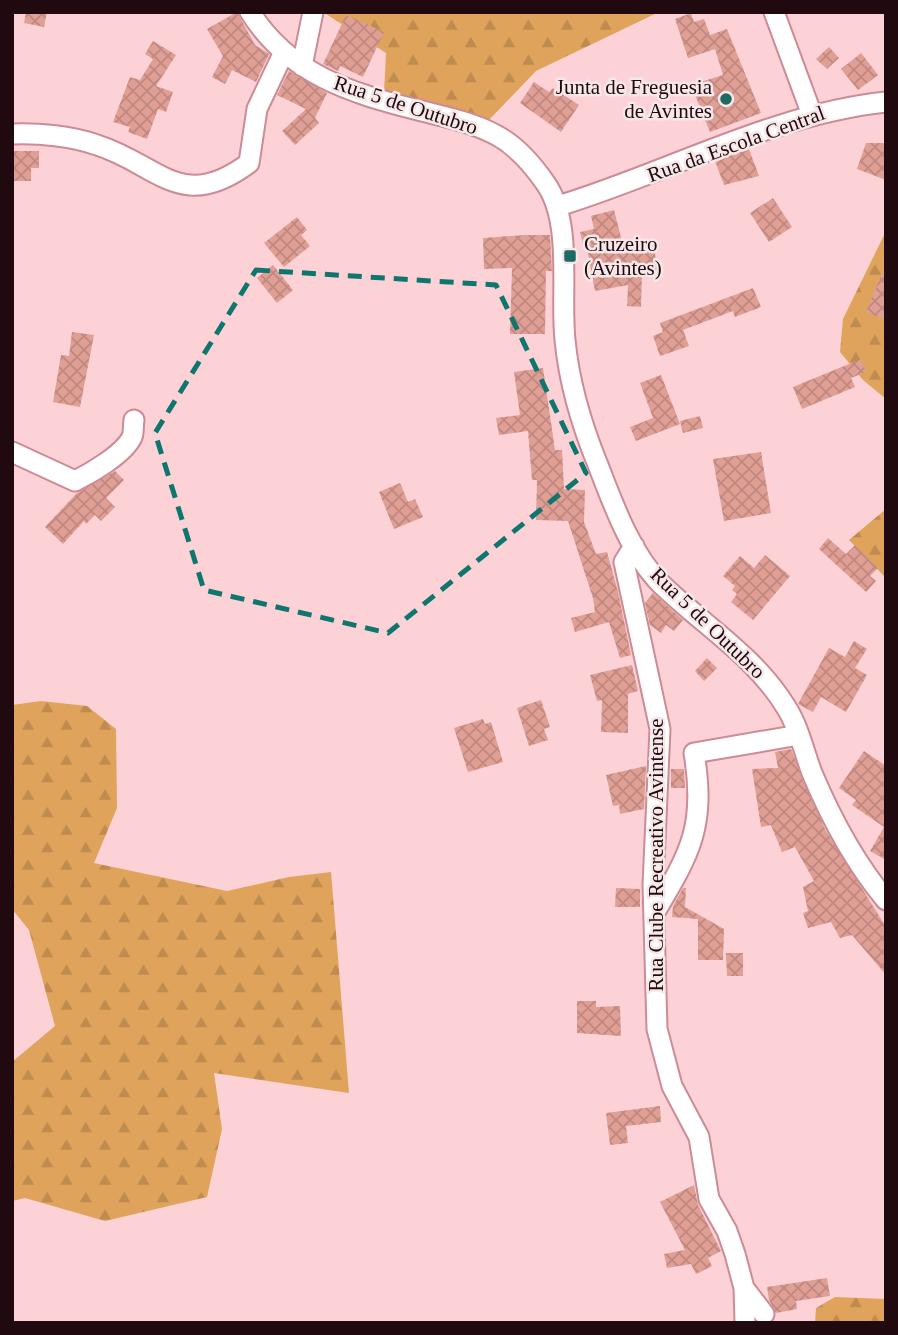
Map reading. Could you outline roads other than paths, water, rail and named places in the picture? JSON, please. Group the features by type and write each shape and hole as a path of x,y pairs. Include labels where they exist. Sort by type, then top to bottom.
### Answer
{"street":[{"name":"Rua 5 de Outubro","path":"250,12 283,54 302,66 369,96 466,122 498,136 527,158 548,187 558,206 565,342 576,401 597,465 634,546 660,582 764,675 788,710 837,824 865,874 886,900"},
{"path":"302,66 313,12"},
{"path":"774,12 812,116"},
{"path":"12,134 32,133 98,145 172,183 209,183 234,174 249,163 257,109 283,54"},
{"name":"Rua da Escola Central","path":"558,206 590,197 840,107 886,102"},
{"path":"548,187 590,197"},
{"path":"12,452 75,481 96,471 123,447 132,437 134,420"},
{"name":"Rua Clube Recreativo Avintense","path":"634,546 624,562 660,729 654,913 657,1030 672,1086 699,1137 709,1199 727,1230 744,1288 745,1323"},
{"path":"654,913 692,848 699,815 695,752 799,735"},
{"path":"744,1288 764,1314"}],"place":[{"name":"Junta de Freguesia de Avintes","path":"726,99"},
{"name":"Cruzeiro (Avintes)","path":"570,256"}]}
